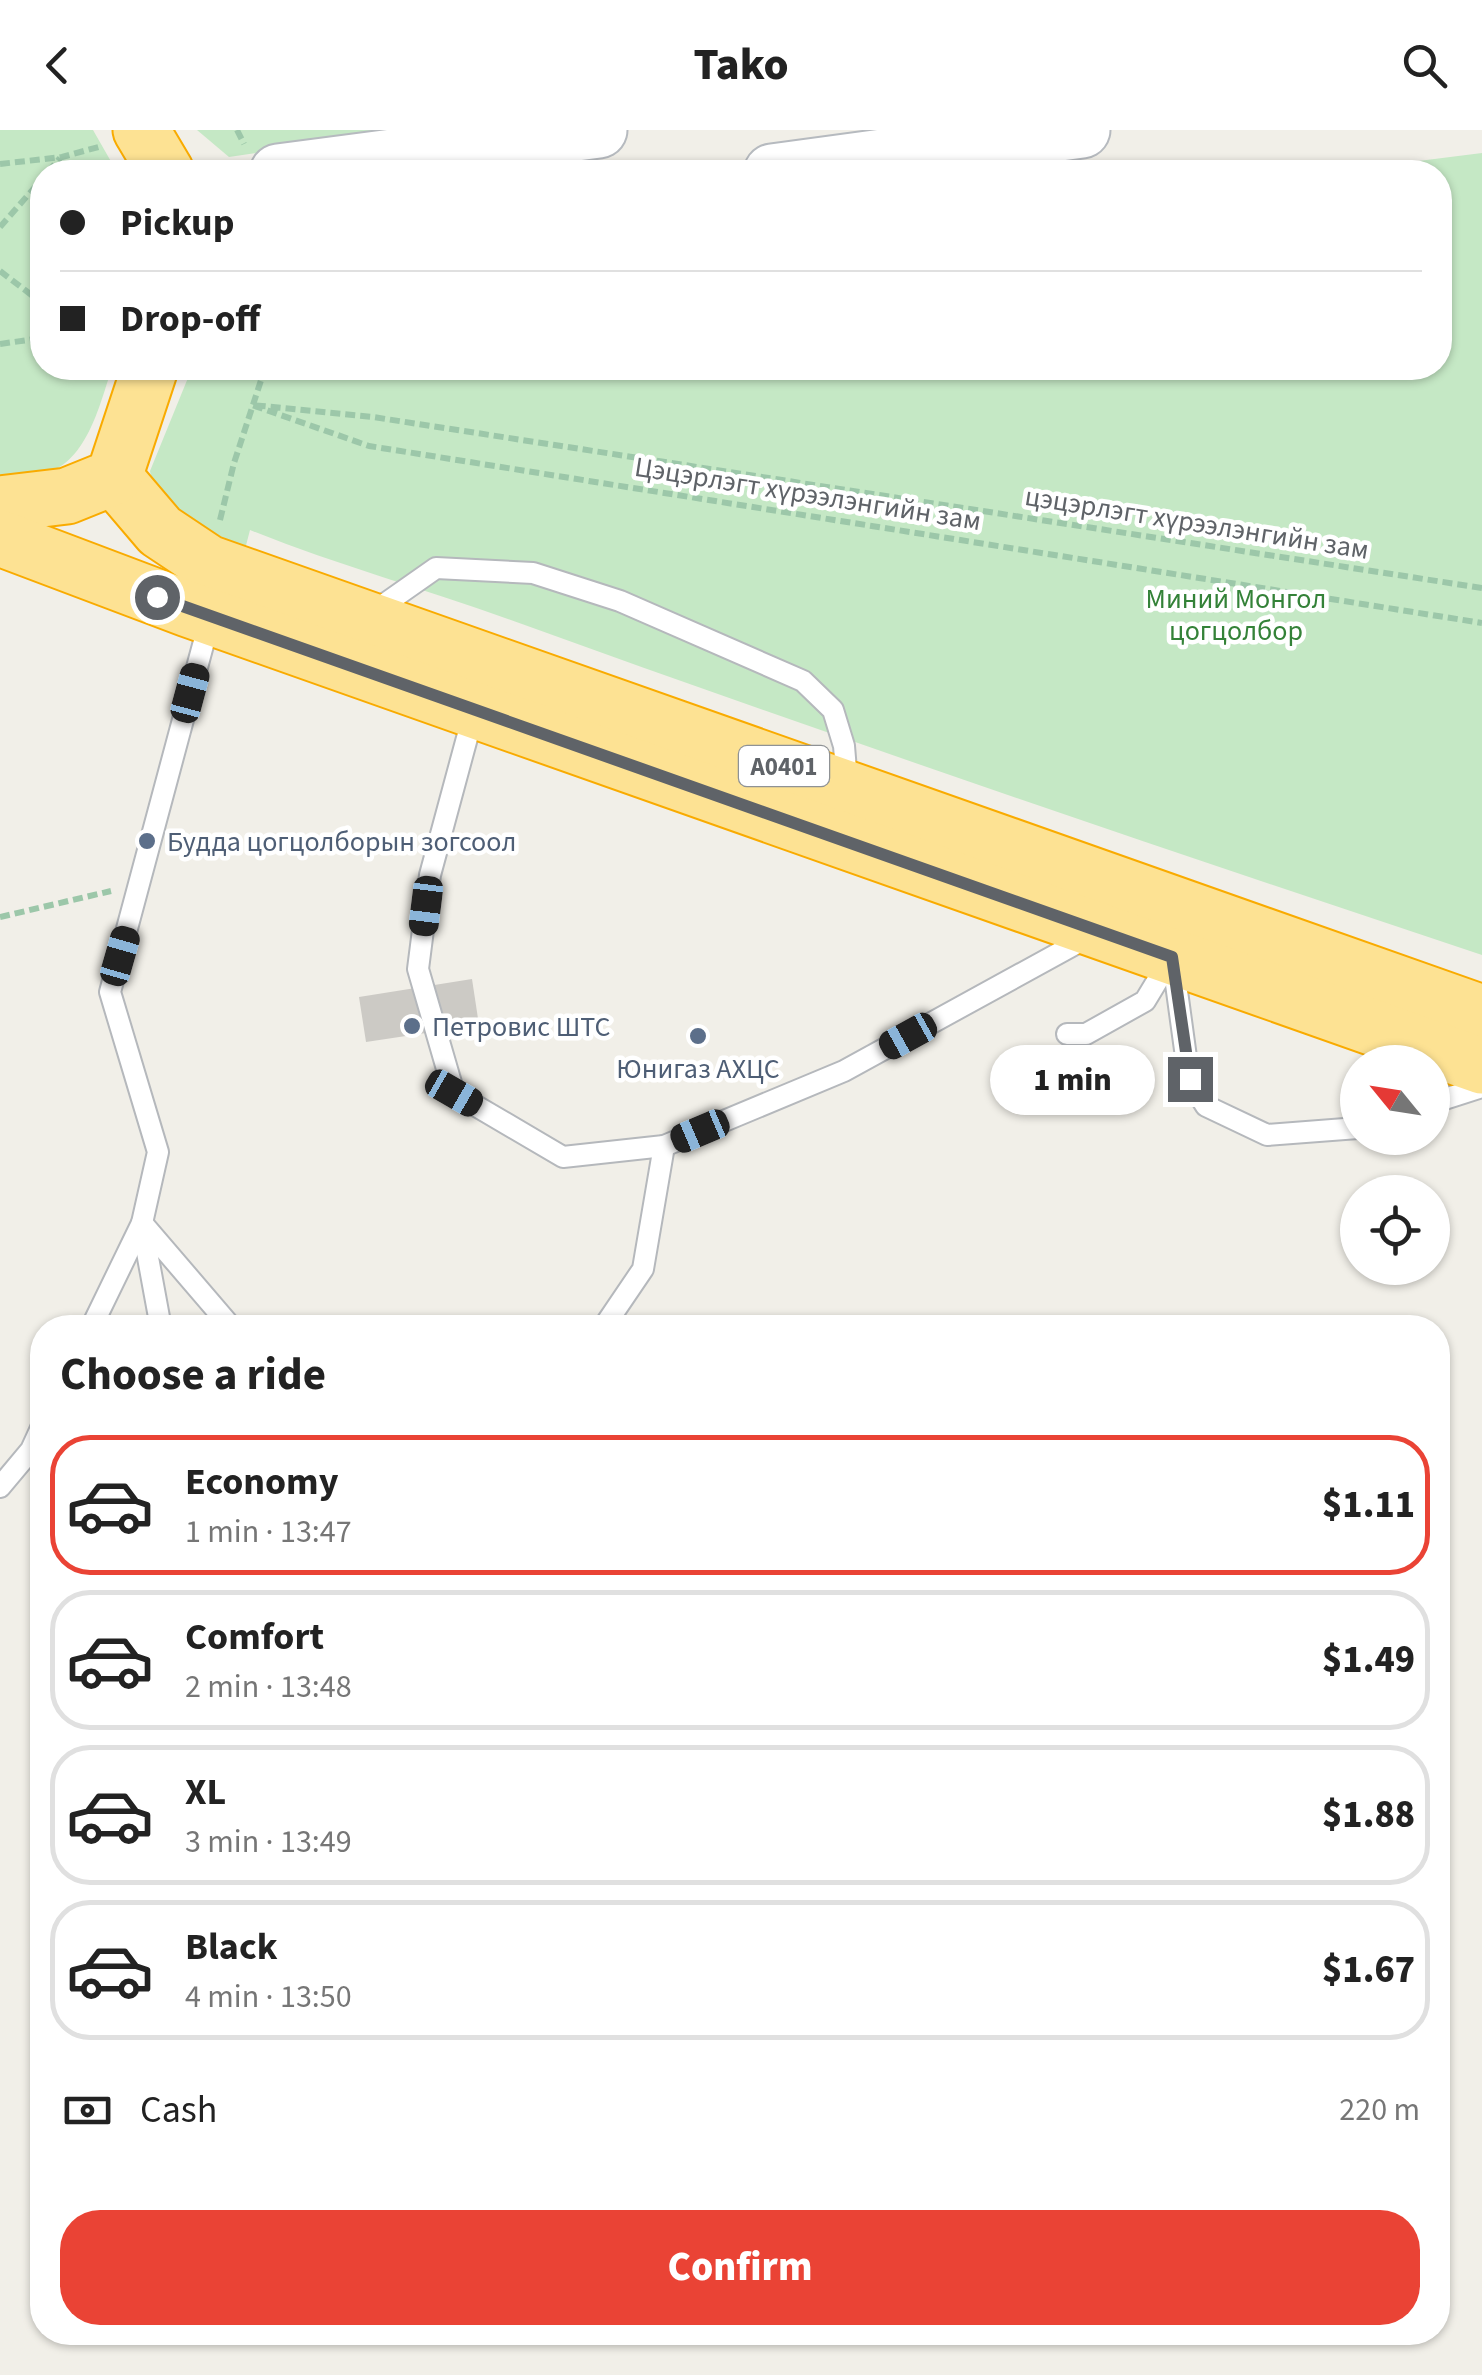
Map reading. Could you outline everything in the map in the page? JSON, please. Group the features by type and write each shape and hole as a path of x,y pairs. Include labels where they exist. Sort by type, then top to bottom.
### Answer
{"highway":[{"path":"122,138 150,160"},
{"path":"0,504 67,496 114,477 146,380"},
{"name":"A0401","path":"114,477 160,531 208,563 1482,1013"},
{"name":"A0401","path":"0,538 211,617 1482,1066"}],"main road":[{"path":"369,160 599,130"},
{"path":"861,160 1082,130"}],"lane":[{"path":"364,618 436,568 475,567 533,573 620,600 802,681 833,710 844,746 848,789"},
{"path":"97,1315 142,1223 158,1152 110,992 211,617"},
{"path":"475,710 430,875 418,969 454,1093 564,1157 664,1146 844,1070 1100,931"},
{"path":"1067,1034 1086,1034 1145,1000 1172,957"},
{"path":"1172,957 1190,1079 1206,1106 1266,1135 1340,1129"},
{"path":"1450,1098 1482,1087"},
{"path":"612,1315 644,1269 664,1146"},
{"path":"142,1223 159,1315"},
{"path":"142,1223 221,1315"},
{"path":"0,1487 30,1459"}],"path":[{"path":"35,160 62,157 122,138"},
{"path":"59,160 62,157"},
{"path":"0,164 30,161"},
{"path":"0,228 30,193"},
{"path":"0,270 30,294"},
{"path":"0,344 30,340"},
{"path":"218,532 234,463 261,380"},
{"name":"цэцэрлэгт хүрээлэнгийн зам","path":"252,406 373,417 1482,588"},
{"name":"Цэцэрлэгт хүрээлэнгийн зам","path":"252,406 369,446 1482,623"},
{"path":"0,917 140,884"}],"green space":[{"path":"0,130 93,130 110,160 30,160 30,380 108,380 89,432 69,459 40,475 0,477"},
{"path":"197,130 410,130 229,157"},
{"name":"Миний Монгол цогцолбор","path":"1482,153 1482,955 250,530 243,557 157,508 150,471 187,380 1452,380 1452,160 1426,160"}],"building":[{"path":"472,979 479,1025 366,1042 359,997"}],"place":[{"name":"Будда цогцолборын зогсоол","path":"147,841"},
{"name":"Петровис ШТС","path":"412,1026"},
{"name":"Юнигаз АХЦС","path":"698,1036"}],"route":[{"path":"157,597 1172,957 1190,1079"}]}
